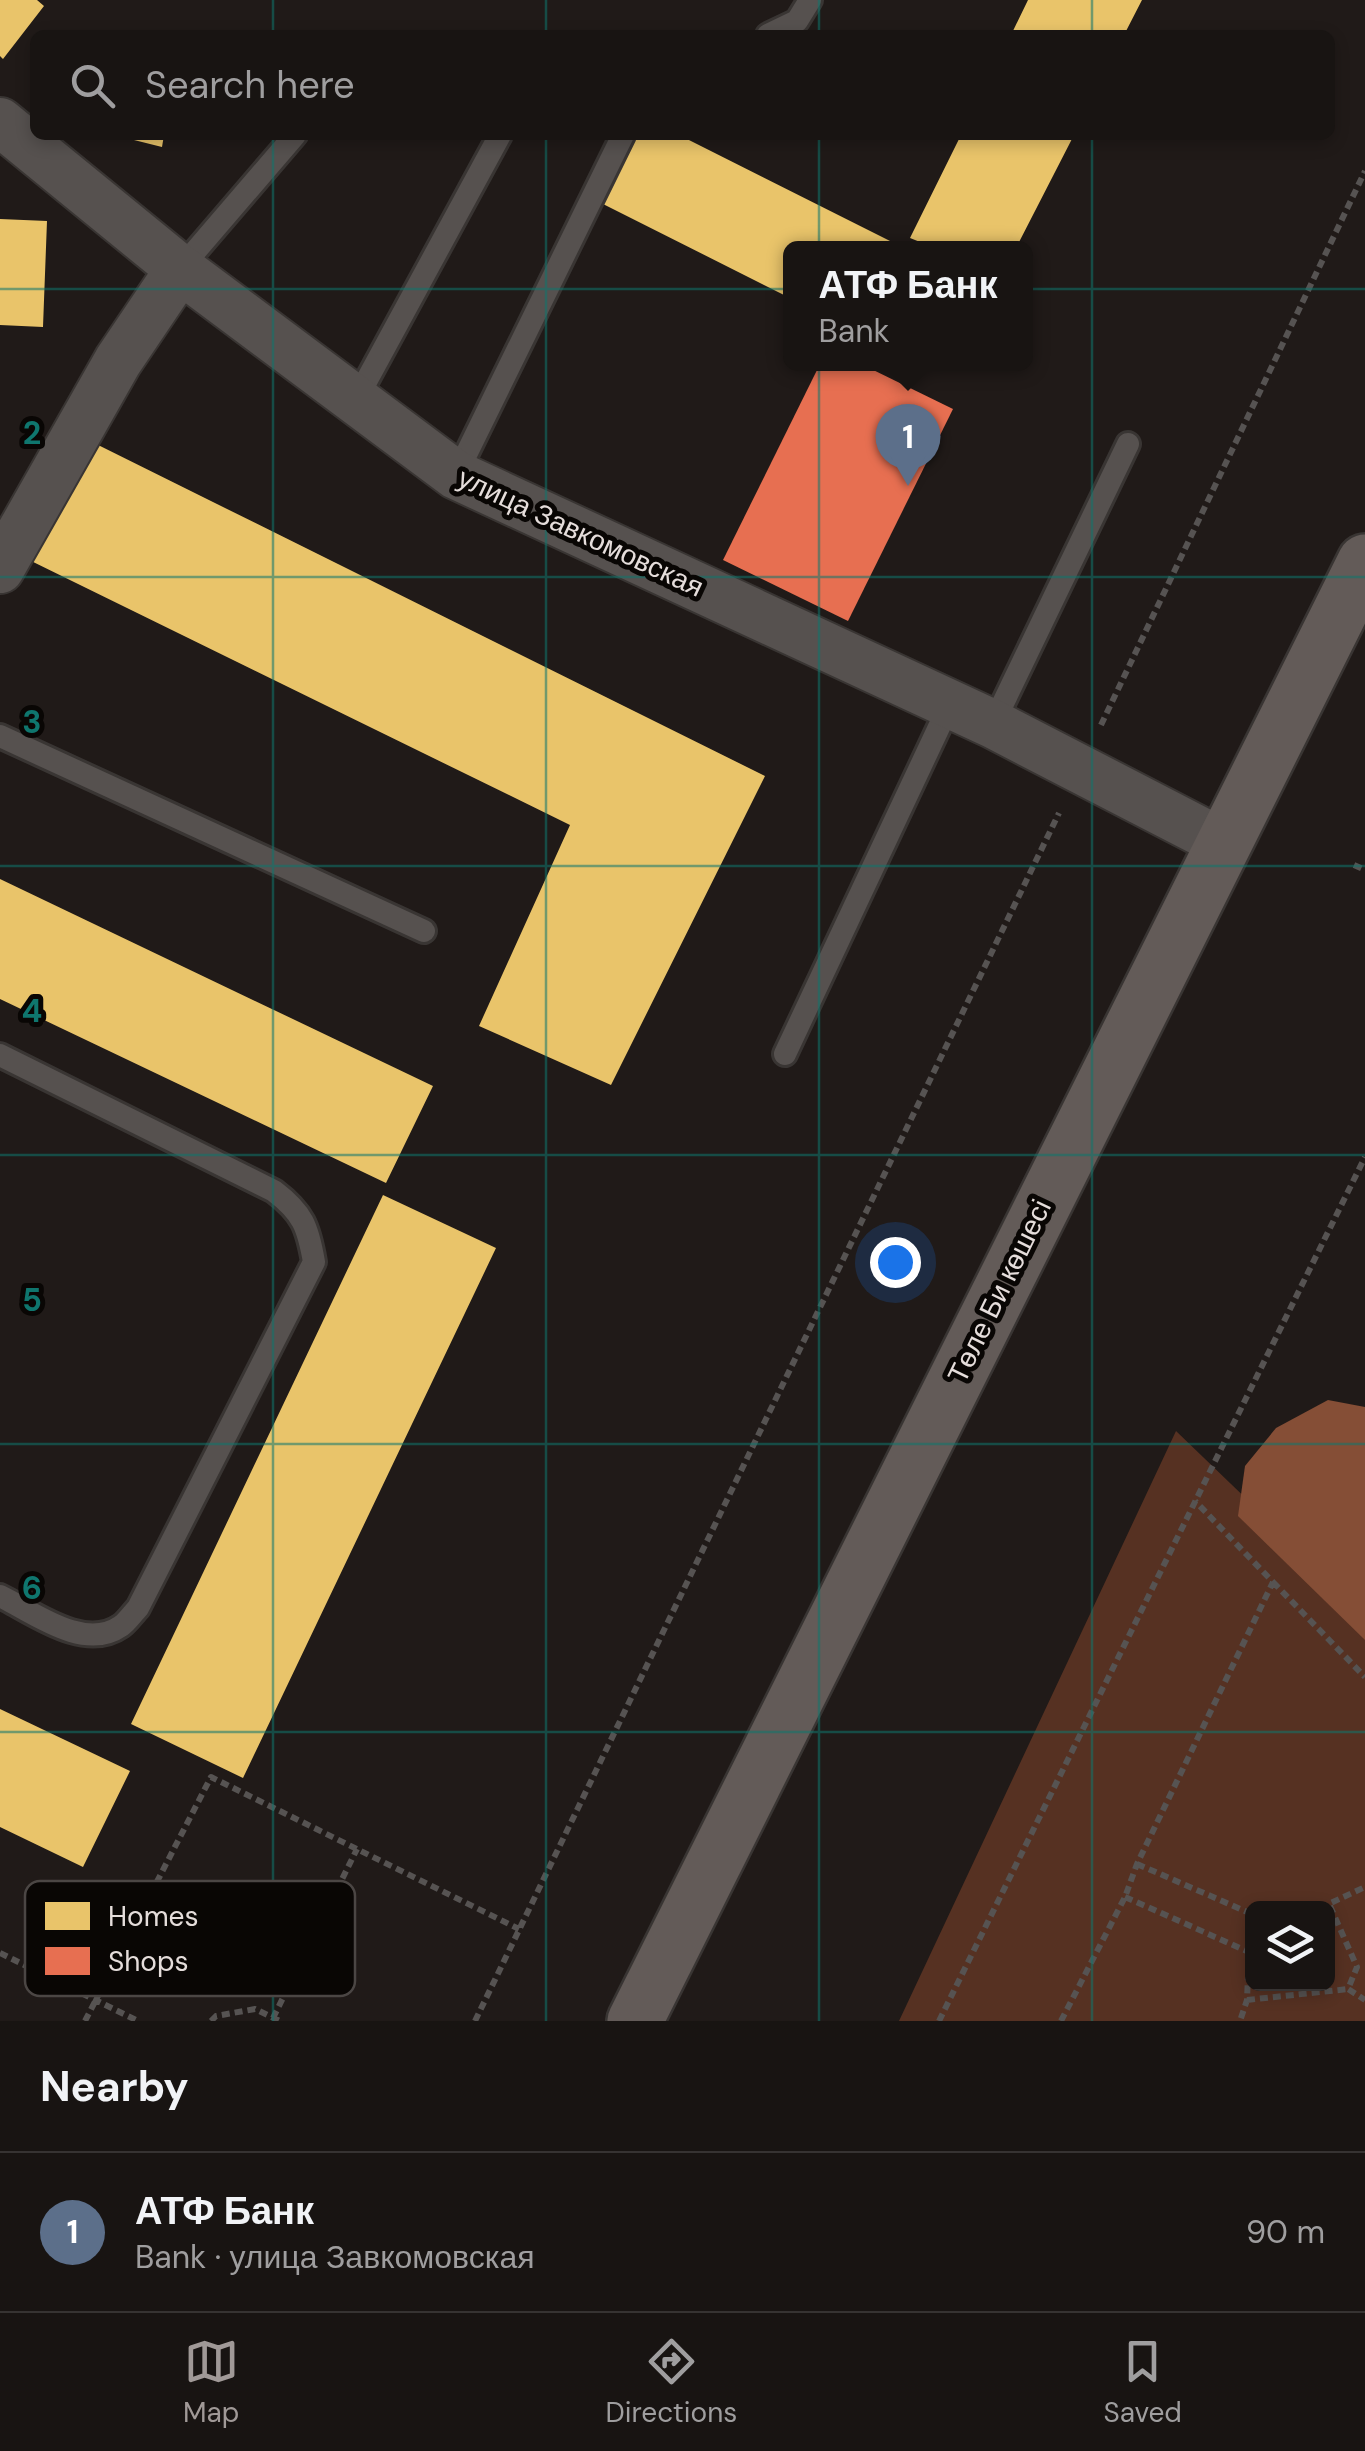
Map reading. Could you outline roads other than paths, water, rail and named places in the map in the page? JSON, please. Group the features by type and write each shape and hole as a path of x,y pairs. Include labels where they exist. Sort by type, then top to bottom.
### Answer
{"main road":[{"name":"Төле Би көшесі","path":"635,2021 1365,562"}],"street":[{"name":"улица Завкомовская","path":"0,122 180,268 456,475 993,724 1222,843"},
{"path":"0,569 118,361 180,268"}],"lane":[{"path":"779,30 798,21 810,0"},
{"path":"180,268 291,140"},
{"path":"356,400 497,140"},
{"path":"456,475 621,140"},
{"path":"993,724 1128,444"},
{"path":"785,1054 950,706"},
{"path":"0,736 424,931"},
{"path":"0,1055 274,1191 294,1206 308,1230 314,1262 138,1608 121,1626 102,1633 72,1632 0,1596"}],"place":[{"name":"АТФ Банк","path":"908,486"}]}
